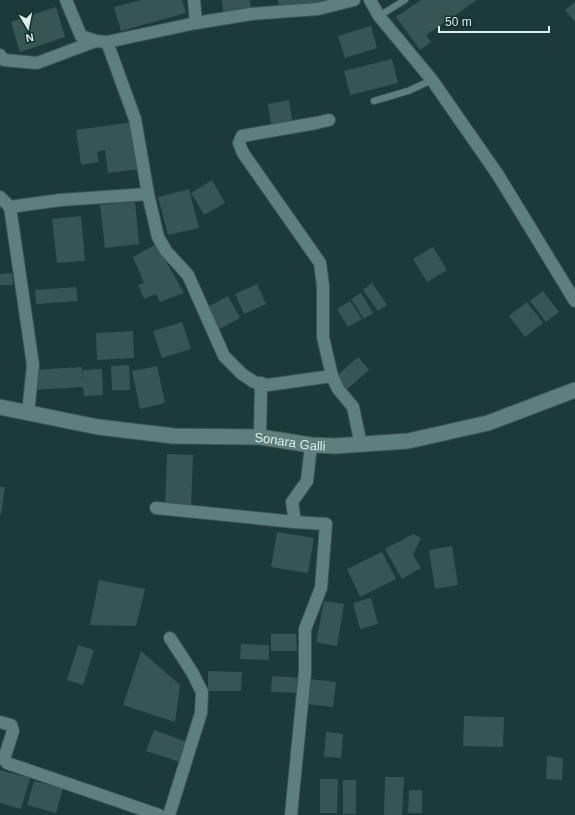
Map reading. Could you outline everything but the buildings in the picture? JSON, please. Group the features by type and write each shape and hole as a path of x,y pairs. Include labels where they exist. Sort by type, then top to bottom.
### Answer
{"street":[{"path":"66,0 81,36 101,41"},
{"path":"194,0 196,23"},
{"path":"0,55 4,60 37,63 101,41 251,14 318,9 354,0"},
{"path":"370,0 379,16 432,80 498,175 575,301"},
{"path":"101,41 135,119 148,194 158,237 166,251 188,275 224,356 242,374 254,382 261,384 268,385 332,376"},
{"path":"330,120 316,124 242,136 239,143 243,153 320,263 323,286 323,338 332,376 338,389 353,407 361,445"},
{"path":"10,207 60,200 148,194"},
{"path":"0,197 10,207 33,366 28,413"},
{"path":"260,437 261,384"},
{"name":"Sonara Galli","path":"0,407 98,427 174,436 260,437 311,445 361,445 408,441 488,423 575,390"},
{"path":"295,522 292,502 307,481 311,445"},
{"path":"156,508 326,524 320,588 305,630 305,672 291,815"},
{"path":"169,815 201,713 202,699 202,692 192,672 170,638"},
{"path":"0,722 11,725 13,730 4,758 7,763 159,815"}],"lane":[{"path":"379,16 405,0"},
{"path":"374,101 408,90 432,80"}]}
